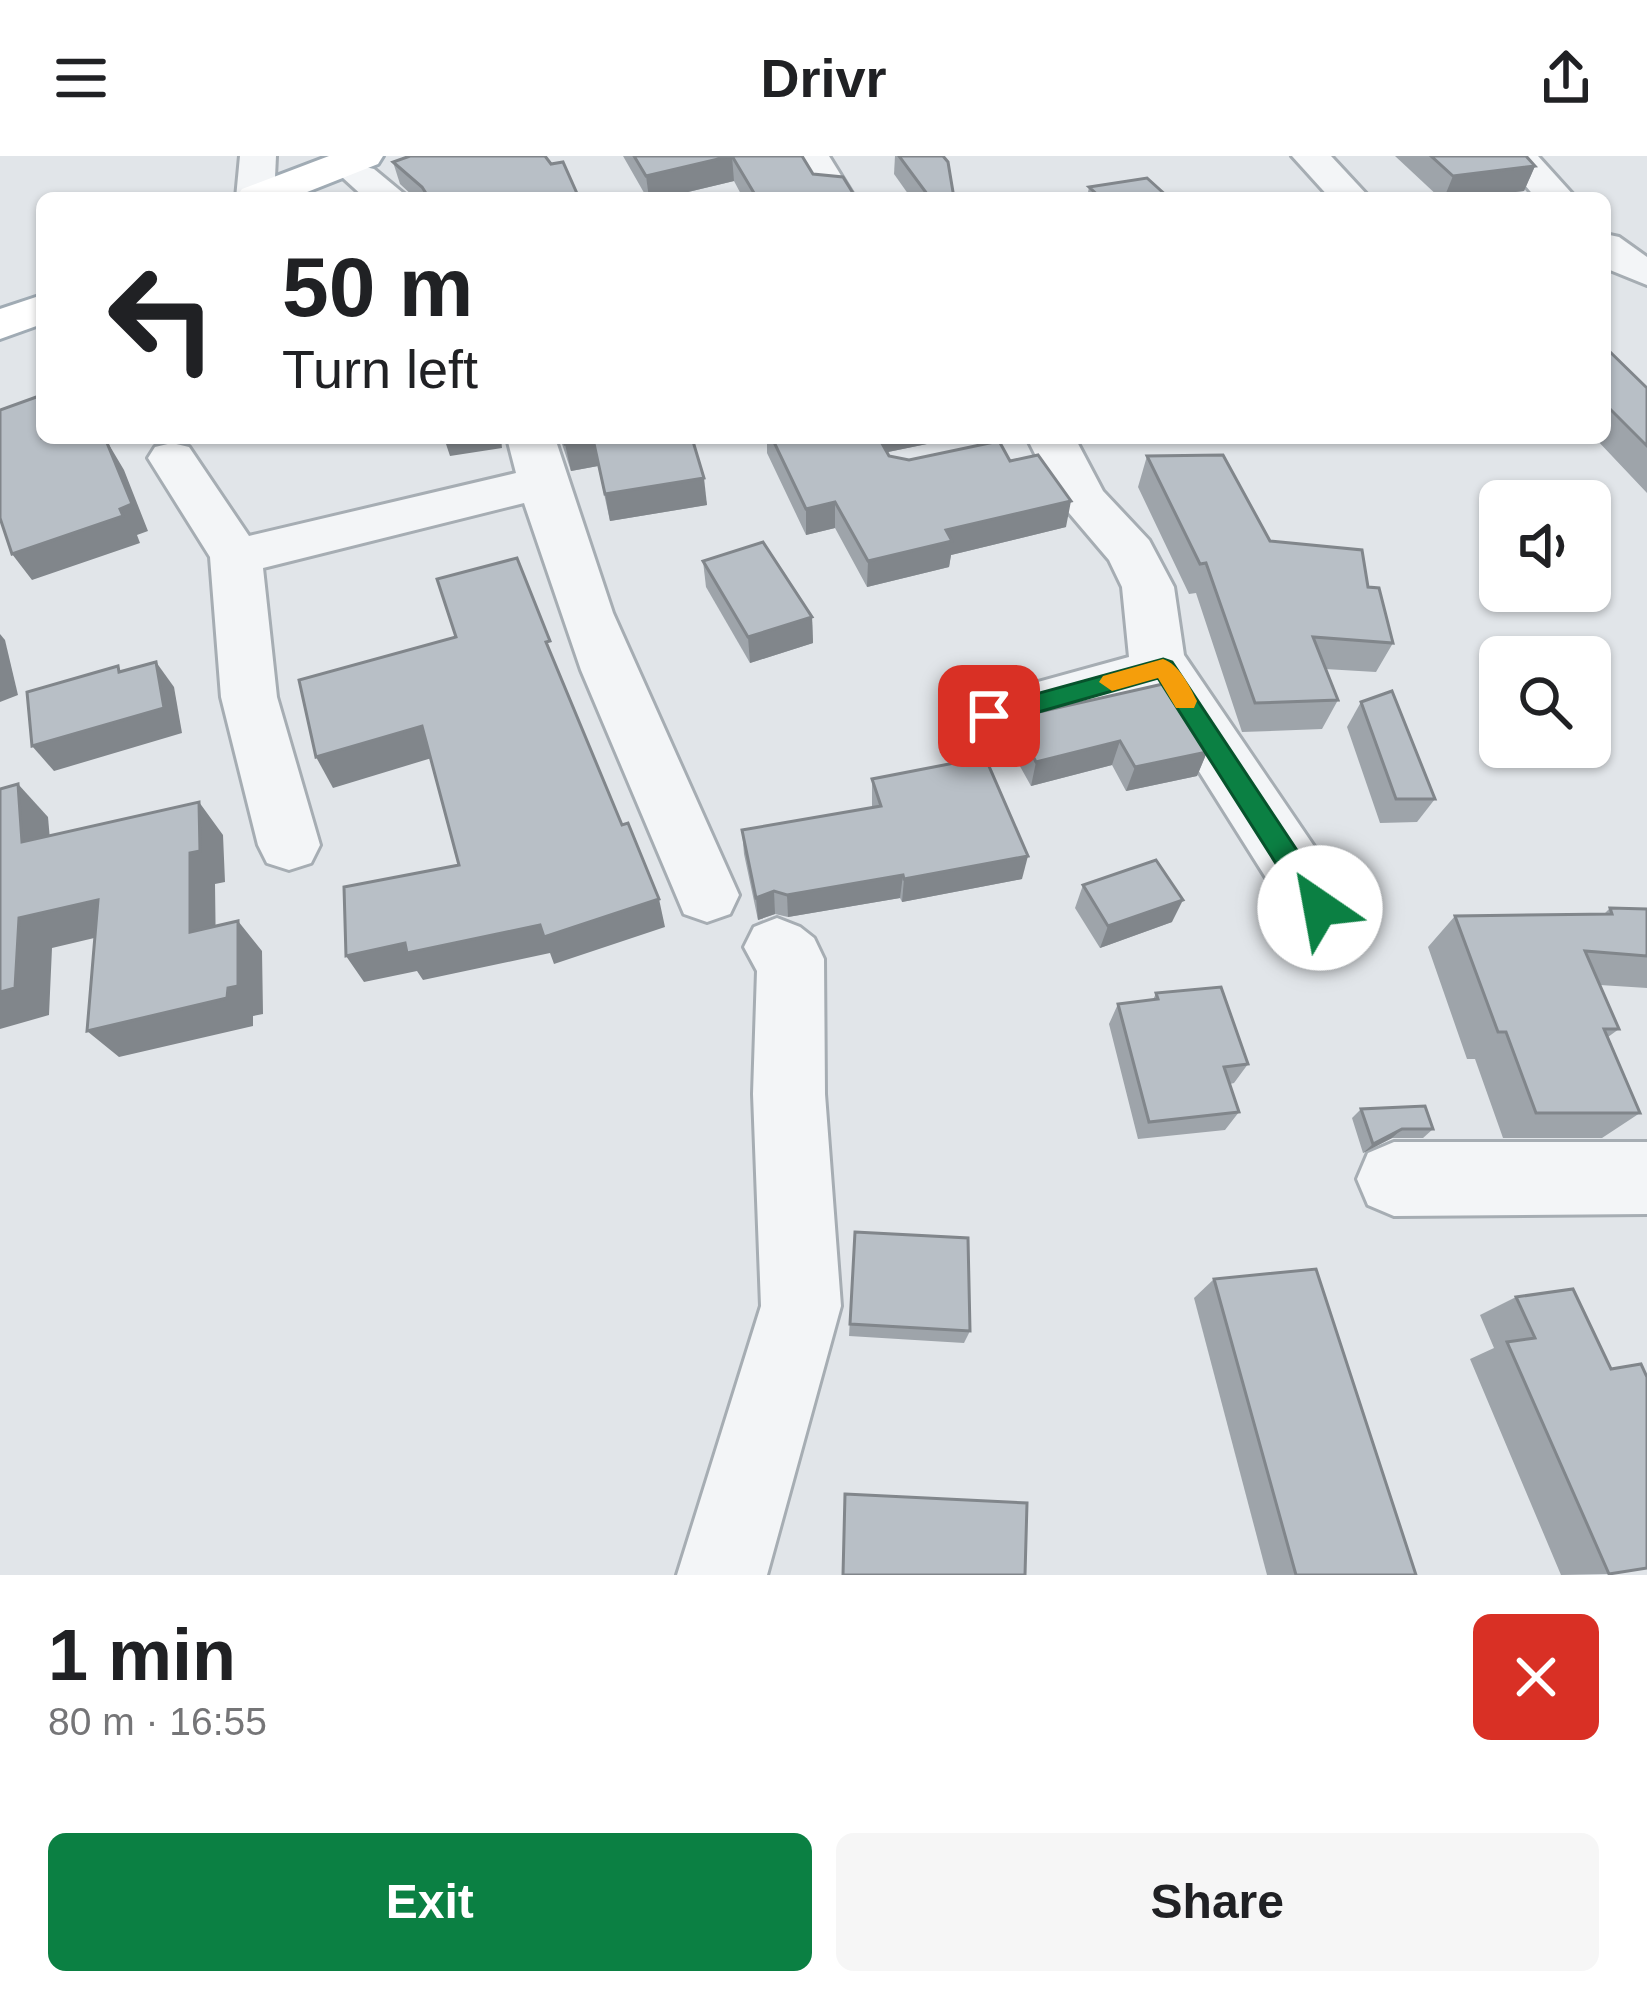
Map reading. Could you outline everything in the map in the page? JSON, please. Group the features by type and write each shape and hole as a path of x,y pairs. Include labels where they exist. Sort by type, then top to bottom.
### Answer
{"main road":[{"path":"286,192 378,174"},
{"path":"327,192 378,174"},
{"path":"0,302 36,287"},
{"path":"0,326 36,311"}],"street":[{"path":"255,192 258,156"},
{"path":"811,156 832,192"},
{"path":"1310,156 1345,192"},
{"path":"1518,156 1551,192"},
{"path":"1611,252 1647,273"},
{"path":"1039,444 1131,552 1148,587 1154,651 1163,668 1320,908"},
{"path":"172,458 236,557 249,697 289,845"},
{"path":"236,557 537,460 651,770 707,895"},
{"path":"989,716 1163,668"},
{"path":"722,1575 801,1306 789,1094 791,959 777,947"},
{"path":"1394,1179 1647,1178"}],"building":[{"path":"410,156 545,156 551,164 563,162 576,192 425,192 393,162"},
{"path":"634,156 731,156 646,176"},
{"path":"732,156 802,156 813,174 843,177 852,192 753,192"},
{"path":"899,156 943,156 948,162 953,192 926,192"},
{"path":"1431,156 1526,156 1535,166 1453,176"},
{"path":"1147,178 1162,192 1094,192 1089,187"},
{"path":"1611,353 1647,388 1647,446 1611,410"},
{"path":"36,397 36,444 107,444 132,504 120,509 123,516 12,554 0,518 0,410"},
{"path":"594,444 694,444 704,478 605,494"},
{"path":"775,444 882,444 889,456 909,460 1001,444 1010,461 1038,455 1071,501 946,530 952,541 868,561 835,502 806,509"},
{"path":"1223,455 1270,541 1362,550 1368,587 1379,588 1393,643 1313,637 1338,700 1255,703 1206,563 1200,564 1147,456"},
{"path":"763,542 812,617 748,637 703,561"},
{"path":"517,558 550,641 546,642 622,825 628,823 659,899 544,937 540,925 407,953 405,943 346,956 344,887 459,865 422,726 316,757 299,680 456,637 437,579"},
{"path":"156,662 164,708 32,746 27,692 118,666 119,672"},
{"path":"1163,684 1207,752 1135,767 1120,741 1036,762 1013,718"},
{"path":"1392,691 1435,799 1396,799 1361,702"},
{"path":"985,757 1028,856 904,879 903,875 787,895 774,891 756,898 742,830 881,806 872,779"},
{"path":"18,784 22,842 199,802 200,851 190,853 190,932 238,921 238,986 228,988 227,998 87,1031 98,900 19,918 15,988 0,992 0,789"},
{"path":"1156,860 1183,900 1108,926 1083,885"},
{"path":"1610,908 1647,909 1647,956 1585,951 1619,1029 1604,1029 1640,1113 1536,1113 1506,1032 1498,1032 1455,916 1612,914"},
{"path":"1221,987 1248,1064 1224,1067 1239,1112 1149,1122 1118,1004 1158,999 1156,993"},
{"path":"1425,1106 1433,1129 1402,1129 1373,1144 1361,1109"},
{"path":"855,1232 968,1238 970,1331 850,1324"},
{"path":"1316,1269 1416,1575 1296,1575 1214,1279"},
{"path":"1573,1289 1611,1369 1641,1364 1647,1377 1647,1568 1609,1574 1507,1342 1535,1338 1516,1297"},
{"path":"845,1494 1027,1503 1025,1575 843,1575"}],"slow traffic":[{"path":"1112,682 1163,668 1185,701"}],"route":[{"path":"989,716 1163,668 1320,908"}]}
